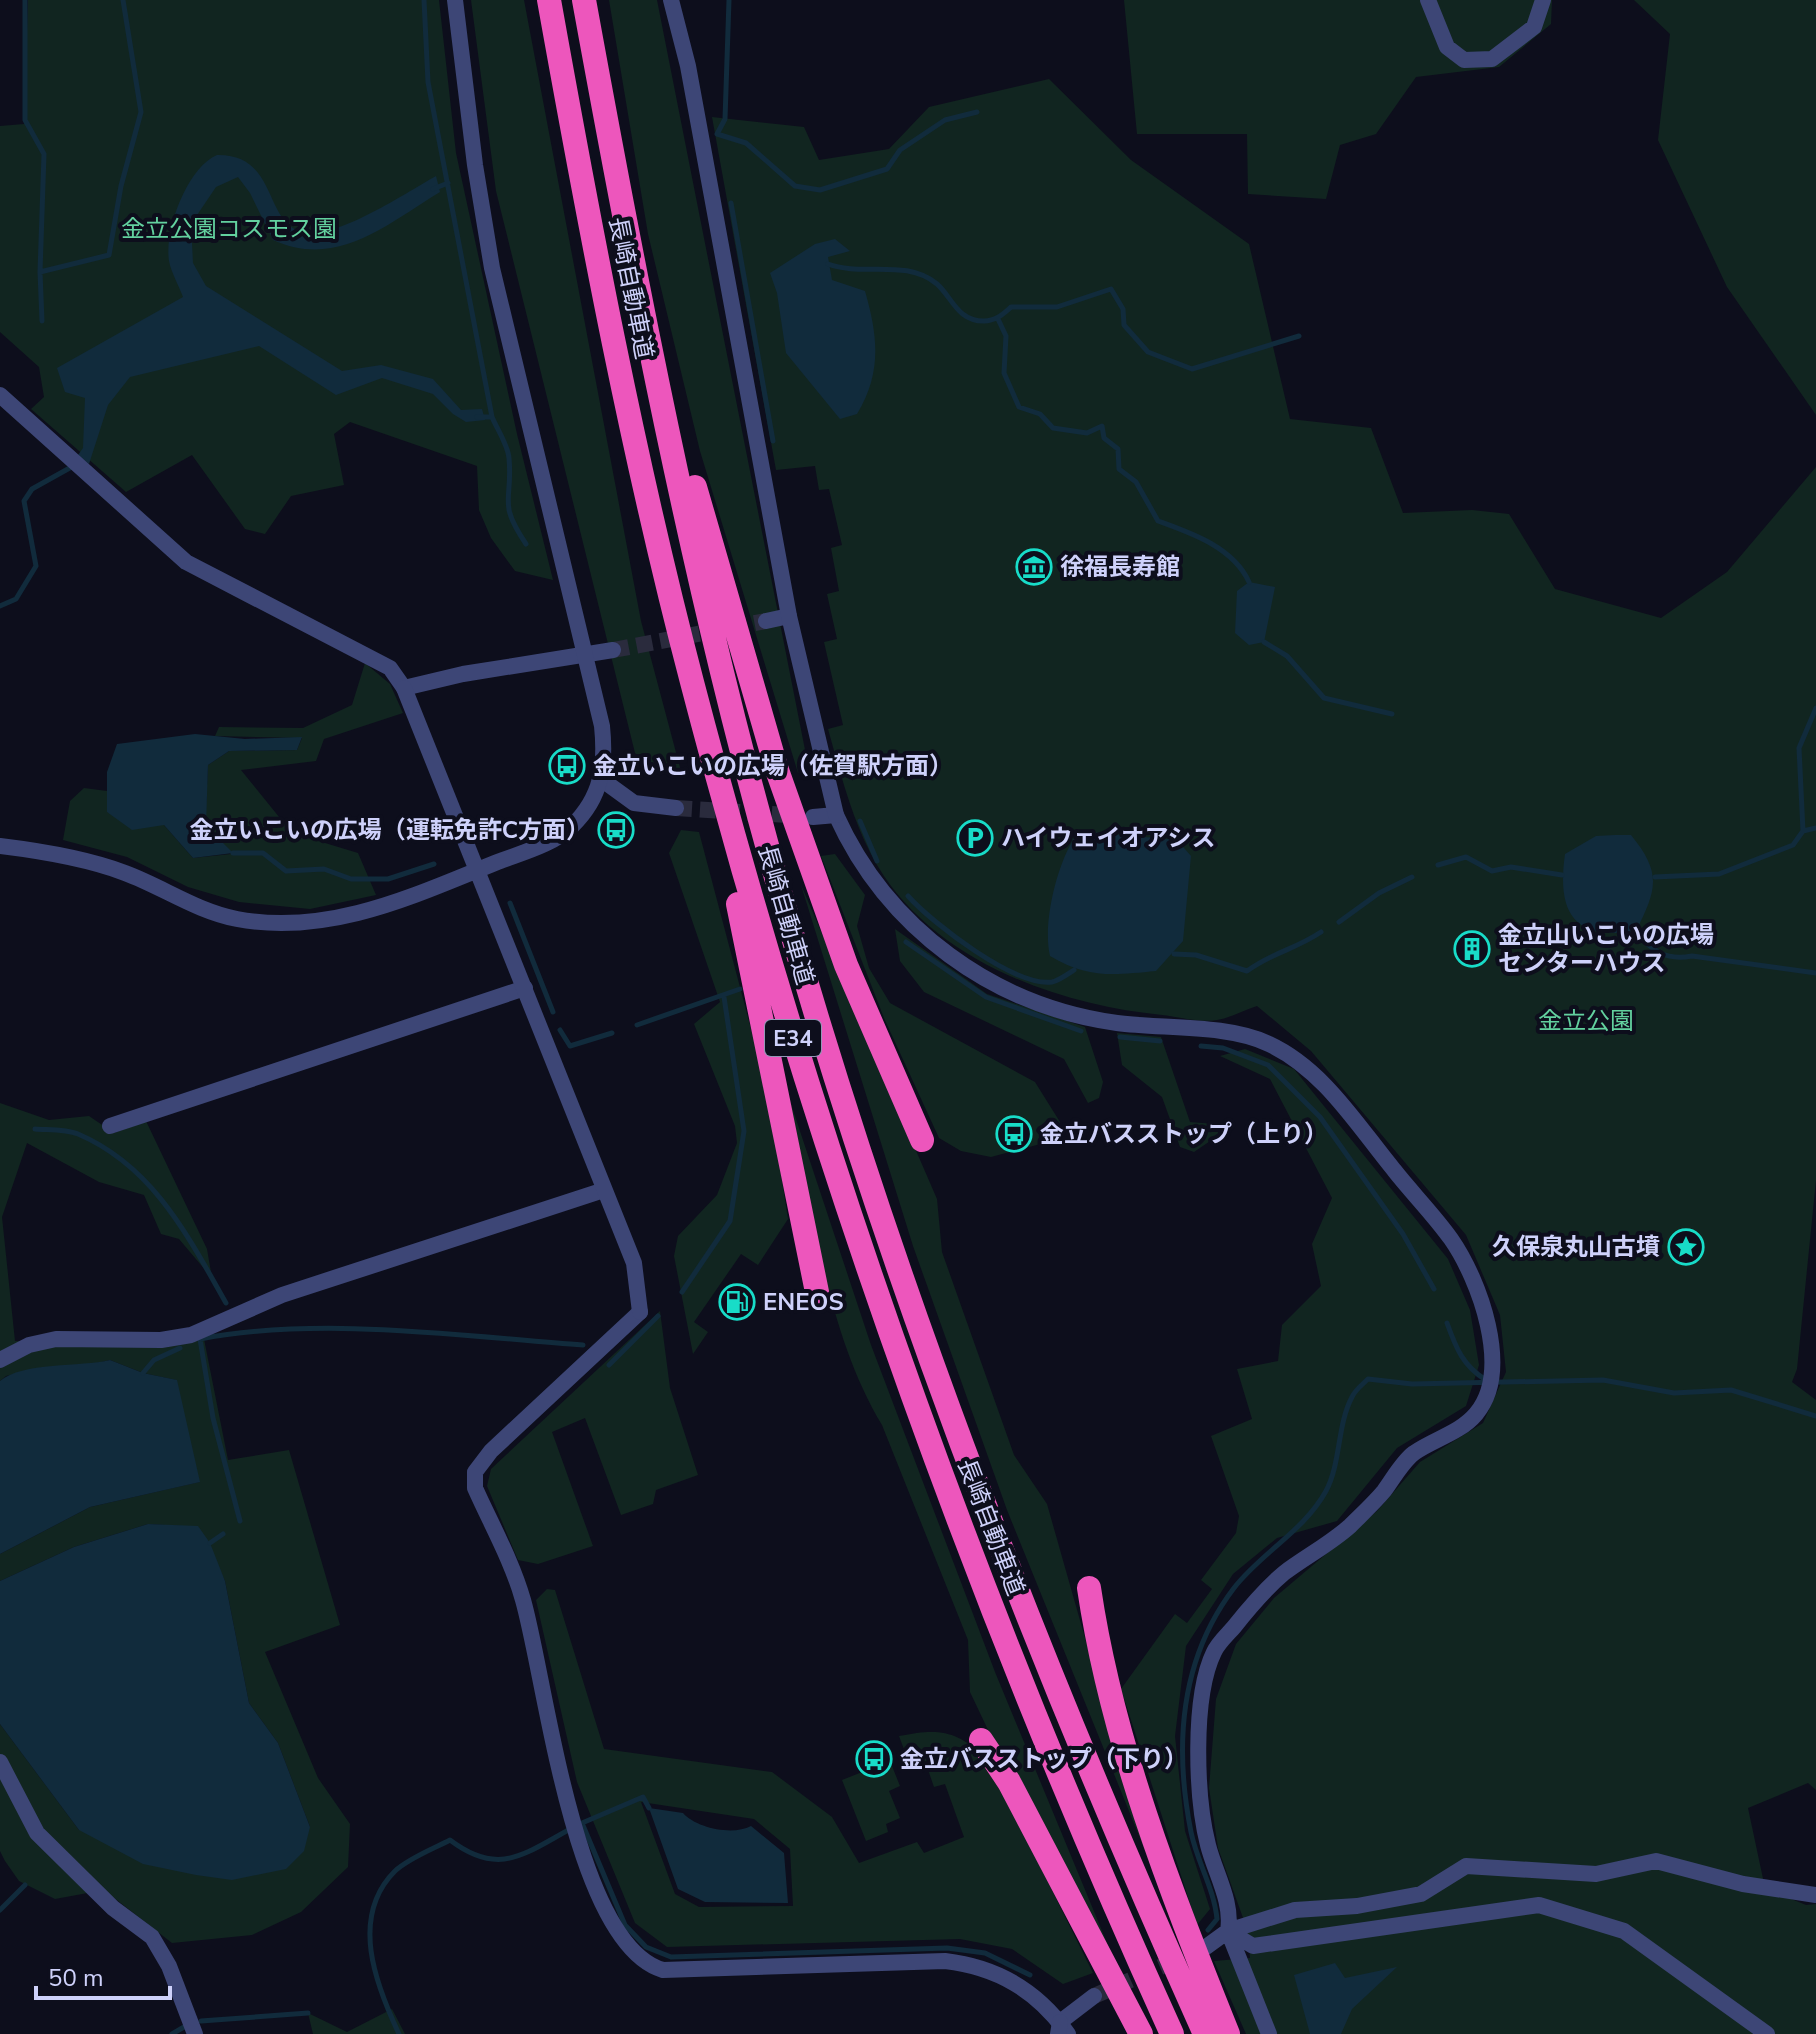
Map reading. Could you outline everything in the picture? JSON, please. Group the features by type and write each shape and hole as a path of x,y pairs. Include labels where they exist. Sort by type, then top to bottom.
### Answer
{"highway":[{"name":"長崎自動車道","path":"549,0 600,282 692,680 748,889 803,1072 890,1332 972,1557 1056,1770 1172,2034"},
{"name":"長崎自動車道","path":"584,0 635,277 723,674 832,1061 918,1322 1000,1547 1085,1758 1205,2034"},
{"path":"635,277 777,770 846,965 922,1140"},
{"path":"692,680 818,1297"},
{"path":"1089,1588 1110,1693 1154,1846 1228,2034"},
{"path":"981,1740 1009,1782 1141,2034"}],"street":[{"path":"0,846 62,856 125,873 186,903 236,918 274,923 314,921 367,912 543,844 572,827 601,779 606,756 586,654 492,268 475,165 455,0"},
{"path":"671,0 693,94 789,616 836,815 870,877 901,916 945,953 992,983 1054,1009 1105,1021 1237,1033 1266,1042 1299,1060 1325,1085 1450,1237 1477,1288 1488,1327 1492,1373 1477,1413 1461,1427 1411,1455 1380,1496 1346,1529 1273,1584 1214,1652 1200,1708 1199,1769 1207,1842 1231,1917 1228,1931 1218,1942 1206,1947"},
{"path":"1428,0 1447,47 1464,60 1492,59 1534,27 1543,0"},
{"path":"0,395 186,562 390,668 404,688 478,870 634,1263 640,1312 491,1451 475,1472 475,1488 522,1597 575,1833 615,1930 637,1955 654,1967 691,1970 945,1961 970,1964 1001,1973 1021,1985 1062,2030 1094,1996"},
{"path":"766,621 789,616"},
{"path":"404,688 463,674 613,650"},
{"path":"601,779 634,803 676,808"},
{"path":"813,817 836,815"},
{"path":"110,1126 525,988"},
{"path":"0,1360 29,1345 56,1339 161,1340 191,1335 282,1295 604,1190"},
{"path":"0,1762 37,1833 113,1908 152,1937 169,1966 195,2034"},
{"path":"1228,1931 1295,1910 1357,1906 1421,1894 1466,1866 1596,1874 1656,1861 1743,1884 1816,1895"},
{"path":"1228,1931 1253,1946 1539,1905 1624,1931 1767,2034"},
{"path":"1228,1931 1269,2034"}],"green space":[{"name":"金立公園コスモス園","path":"28,0 439,0 456,153 517,434 553,580 515,571 491,538 479,510 477,466 350,422 334,434 344,485 291,496 265,534 245,529 192,455 126,492 31,409 44,397 39,367 0,332 0,126 24,124"},
{"path":"471,0 524,0 641,621 682,775 658,773 635,753 496,191"},
{"path":"609,0 657,0 808,765 798,773 700,451 648,234"},
{"path":"1124,0 1552,0 1551,24 1499,67 1416,77 1376,134 1340,145 1326,199 1248,194 1247,134 1137,134"},
{"path":"1634,0 1816,0 1816,415 1727,287 1658,140 1670,34"},
{"name":"金立公園","path":"1049,79 1131,160 1249,244 1290,419 1371,428 1403,513 1472,510 1509,514 1555,589 1661,618 1727,572 1816,467 1816,1180 1797,1369 1792,1382 1816,1400 1816,1790 1808,1783 1748,1808 1765,1888 1806,1905 1816,1904 1816,2034 1246,2034 1214,1961 1250,1958 1247,1929 1218,1848 1209,1788 1216,1699 1236,1644 1274,1598 1377,1511 1420,1462 1483,1423 1506,1372 1500,1315 1466,1235 1311,1051 1257,1006 1227,1018 1204,1021 1122,1010 1082,1001 1002,972 965,952 931,928 901,899 877,865 854,816 828,729 843,725 824,642 837,639 827,594 839,591 831,548 842,545 829,489 819,490 815,466 776,470 712,117 804,127 819,160 889,149 929,107"},
{"path":"365,663 390,684 403,713 324,739 316,761 241,770 292,833 358,853 376,895 310,909 239,902 188,887 127,857 63,840 70,801 84,788 107,791 107,812 164,825 193,858 231,854 205,826 208,765 229,751 297,750 302,738 215,736 219,727 303,728 352,705"},
{"path":"681,830 699,832 769,1097 788,1219 758,1265 741,1254 694,1322 708,1332 693,1354 674,1256 678,1236 717,1195 737,1143 735,1126 694,1024 720,1002 669,853"},
{"path":"835,854 865,895 857,926 869,968 890,1003 1035,1082 1060,1122 1059,1139 991,1157 961,1151 939,1138 884,1018 821,856"},
{"path":"801,885 937,1199 942,1252 1014,1455 1047,1504 1146,1853 1007,1510 913,1246"},
{"path":"895,929 987,994 1085,1027 1103,1082 1099,1098 1088,1103 1064,1059 924,992 900,961"},
{"path":"1117,1033 1161,1037 1190,1122 1215,1124 1219,1135 1194,1152 1180,1147 1162,1097 1122,1065"},
{"path":"1245,1049 1294,1069 1448,1259 1470,1310 1479,1365 1466,1406 1397,1448 1337,1521 1277,1538 1233,1574 1186,1646 1175,1736 1185,1831 1210,1909 1197,1925 1121,1689 1175,1614 1187,1623 1212,1589 1201,1580 1236,1533 1239,1516 1211,1436 1252,1419 1237,1369 1278,1361 1282,1325 1321,1286 1312,1244 1332,1198 1270,1079 1220,1056"},
{"path":"790,1101 871,1345 995,1672 1112,1955 999,1753 970,1692 968,1640 882,1425 847,1349 834,1309"},
{"path":"0,1103 49,1120 89,1116 114,1133 146,1121 207,1249 212,1278 179,1239 161,1234 144,1195 99,1182 27,1143 2,1217 15,1341 168,1346 204,1339 228,1460 289,1450 340,1625 265,1652 318,1778 350,1824 348,1867 301,1912 252,1935 172,1943 104,1890 55,1899 19,1881 0,1851 0,1724 79,1830 310,1827 278,1743 249,1703 225,1581 198,1527 148,1524 74,1547 0,1581 0,1554 90,1507 199,1482 176,1380 143,1373 110,1360 85,1366 39,1368 6,1376 0,1381"},
{"path":"660,1311 670,1388 698,1475 656,1490 653,1504 621,1515 585,1418 552,1432 593,1546 538,1564 518,1560 487,1486 491,1469"},
{"path":"547,1589 555,1590 604,1749 772,1772 832,1817 859,1863 917,1842 924,1853 964,1837 945,1784 934,1787 926,1764 911,1768 899,1736 936,1732 965,1741 986,1757 1093,1973 1063,1984 1012,1949 960,1939 667,1947 635,1923 577,1782 536,1600","holes":["641,1802 754,1819 790,1849 793,1906 699,1907 675,1894"]},
{"path":"890,1761 900,1786 889,1791 900,1818 886,1824 888,1832 866,1841 842,1780"},
{"path":"392,2009 405,2034 313,2034 308,2013 347,2032"}],"water":[{"path":"217,155 237,158 251,165 281,216 290,226 302,232 316,233 351,222 436,176 440,192 400,218 360,239 318,249 296,248 273,240 250,193 238,177 216,187 191,224 193,263 206,286 342,371 381,365 433,379 461,410 482,409 485,420 466,422 433,394 382,378 336,395 259,346 130,377 108,405 89,464 78,455 83,448 85,398 65,392 57,368 183,297 169,261 170,233 188,185 206,162"},
{"path":"835,239 850,251 828,257 832,280 865,291 875,339 874,369 865,399 857,414 840,419 786,353 777,293 770,273 815,244"},
{"path":"1249,582 1275,587 1264,642 1249,645 1235,633 1237,591"},
{"path":"195,734 245,739 302,737 297,750 229,751 208,765 206,826 233,853 193,858 164,825 132,830 107,812 107,772 117,744"},
{"path":"1079,831 1177,840 1191,856 1183,941 1156,971 1102,974 1077,969 1050,956 1048,926 1054,891 1064,857"},
{"path":"1631,835 1648,860 1653,882 1648,904 1636,931 1614,933 1583,926 1567,906 1563,874 1565,854 1596,836"},
{"path":"110,1360 143,1373 177,1380 200,1482 90,1507 0,1554 0,1381 37,1368"},
{"path":"148,1524 198,1526 210,1543 225,1581 249,1703 278,1743 310,1827 304,1851 286,1869 232,1880 143,1864 79,1830 0,1724 0,1581 74,1547"},
{"path":"649,1808 683,1813 697,1823 715,1829 735,1830 751,1826 784,1853 788,1903 705,1902 678,1889"},
{"path":"1335,1963 1345,1978 1397,1967 1352,2009 1341,2034 1310,2034 1294,1975"}],"waterway":[{"path":"25,0 25,120 44,154 40,272"},
{"path":"42,321 40,272 109,255 121,186 141,112 123,0"},
{"path":"424,0 428,82 492,417 508,453 509,509 526,544"},
{"path":"729,0 725,119 717,134 746,143 795,186 820,190 887,169 900,150 945,120 977,112"},
{"path":"433,189 448,183"},
{"path":"731,203 773,441"},
{"path":"828,264 841,268 898,270 925,276 937,284 961,313 984,321 1002,315 1011,307 1057,307 1111,289 1123,309 1124,325 1148,352 1192,369 1299,336"},
{"path":"998,319 1006,336 1004,373 1019,407 1040,414 1053,428 1087,433 1102,426 1104,438 1118,449 1119,469 1136,482 1158,521 1197,536 1222,550 1233,559 1249,582"},
{"path":"477,417 492,417"},
{"path":"0,606 16,599 36,566 24,501 32,489 75,465"},
{"path":"1264,642 1287,656 1324,698 1392,714"},
{"path":"1803,831 1799,748 1816,708"},
{"path":"860,821 877,861"},
{"path":"1655,877 1719,874 1793,845 1803,831 1816,828"},
{"path":"233,853 263,853 286,871 324,869 351,879 388,879 434,864"},
{"path":"1438,865 1466,857 1492,871 1511,867 1562,875"},
{"path":"1339,922 1379,893 1412,877"},
{"path":"908,896 954,936 1017,974 1036,981 1052,982 1074,970"},
{"path":"510,903 553,1012"},
{"path":"1636,931 1653,949 1667,956 1692,956 1816,973"},
{"path":"1174,954 1196,955 1247,971 1321,932"},
{"path":"906,942 986,997 1081,1031"},
{"path":"637,1025 740,989"},
{"path":"682,1292 730,1221 744,1131 724,997"},
{"path":"560,1030 570,1046 612,1033"},
{"path":"1120,1037 1160,1041"},
{"path":"1201,1046 1223,1048 1268,1065 1320,1117 1403,1234 1434,1289"},
{"path":"35,1129 78,1134 127,1164 166,1205 226,1303"},
{"path":"609,1365 658,1316"},
{"path":"1447,1323 1461,1356 1471,1369 1486,1380"},
{"path":"240,1521 213,1418 200,1339 246,1332 342,1328 583,1345"},
{"path":"143,1373 154,1360 180,1348"},
{"path":"1208,1930 1217,1919 1191,1832 1183,1768 1186,1704 1192,1674 1216,1615 1234,1588 1306,1518 1326,1491 1347,1408 1355,1392 1368,1379 1412,1384 1603,1380 1674,1393 1731,1390 1816,1416"},
{"path":"210,1543 223,1534"},
{"path":"582,1823 643,1797 649,1808"},
{"path":"582,1823 625,1925 646,1947 671,1957 947,1948 985,1953 1030,1975"},
{"path":"399,2034 375,1973 370,1930 373,1909 381,1889 395,1871 450,1840 484,1858 512,1858 574,1827"},
{"path":"0,1910 25,1885"},
{"path":"201,2021 308,2013"},
{"path":"172,2034 184,2027"}],"tunnel":[{"path":"613,650 766,621"},
{"path":"676,808 802,816"},
{"path":"1094,1996 1181,1958"}],"place":[{"name":"徐福長寿館","path":"1034,567"},
{"name":"金立いこいの広場（佐賀駅方面）","path":"567,766"},
{"name":"金立いこいの広場（運転免許C方面）","path":"616,830"},
{"name":"ハイウェイオアシス","path":"975,838"},
{"name":"金立山いこいの広場 センターハウス","path":"1472,949"},
{"name":"金立バスストップ（上り）","path":"1014,1134"},
{"name":"久保泉丸山古墳","path":"1686,1247"},
{"name":"ENEOS","path":"737,1302"},
{"name":"金立バスストップ（下り）","path":"874,1759"}]}
